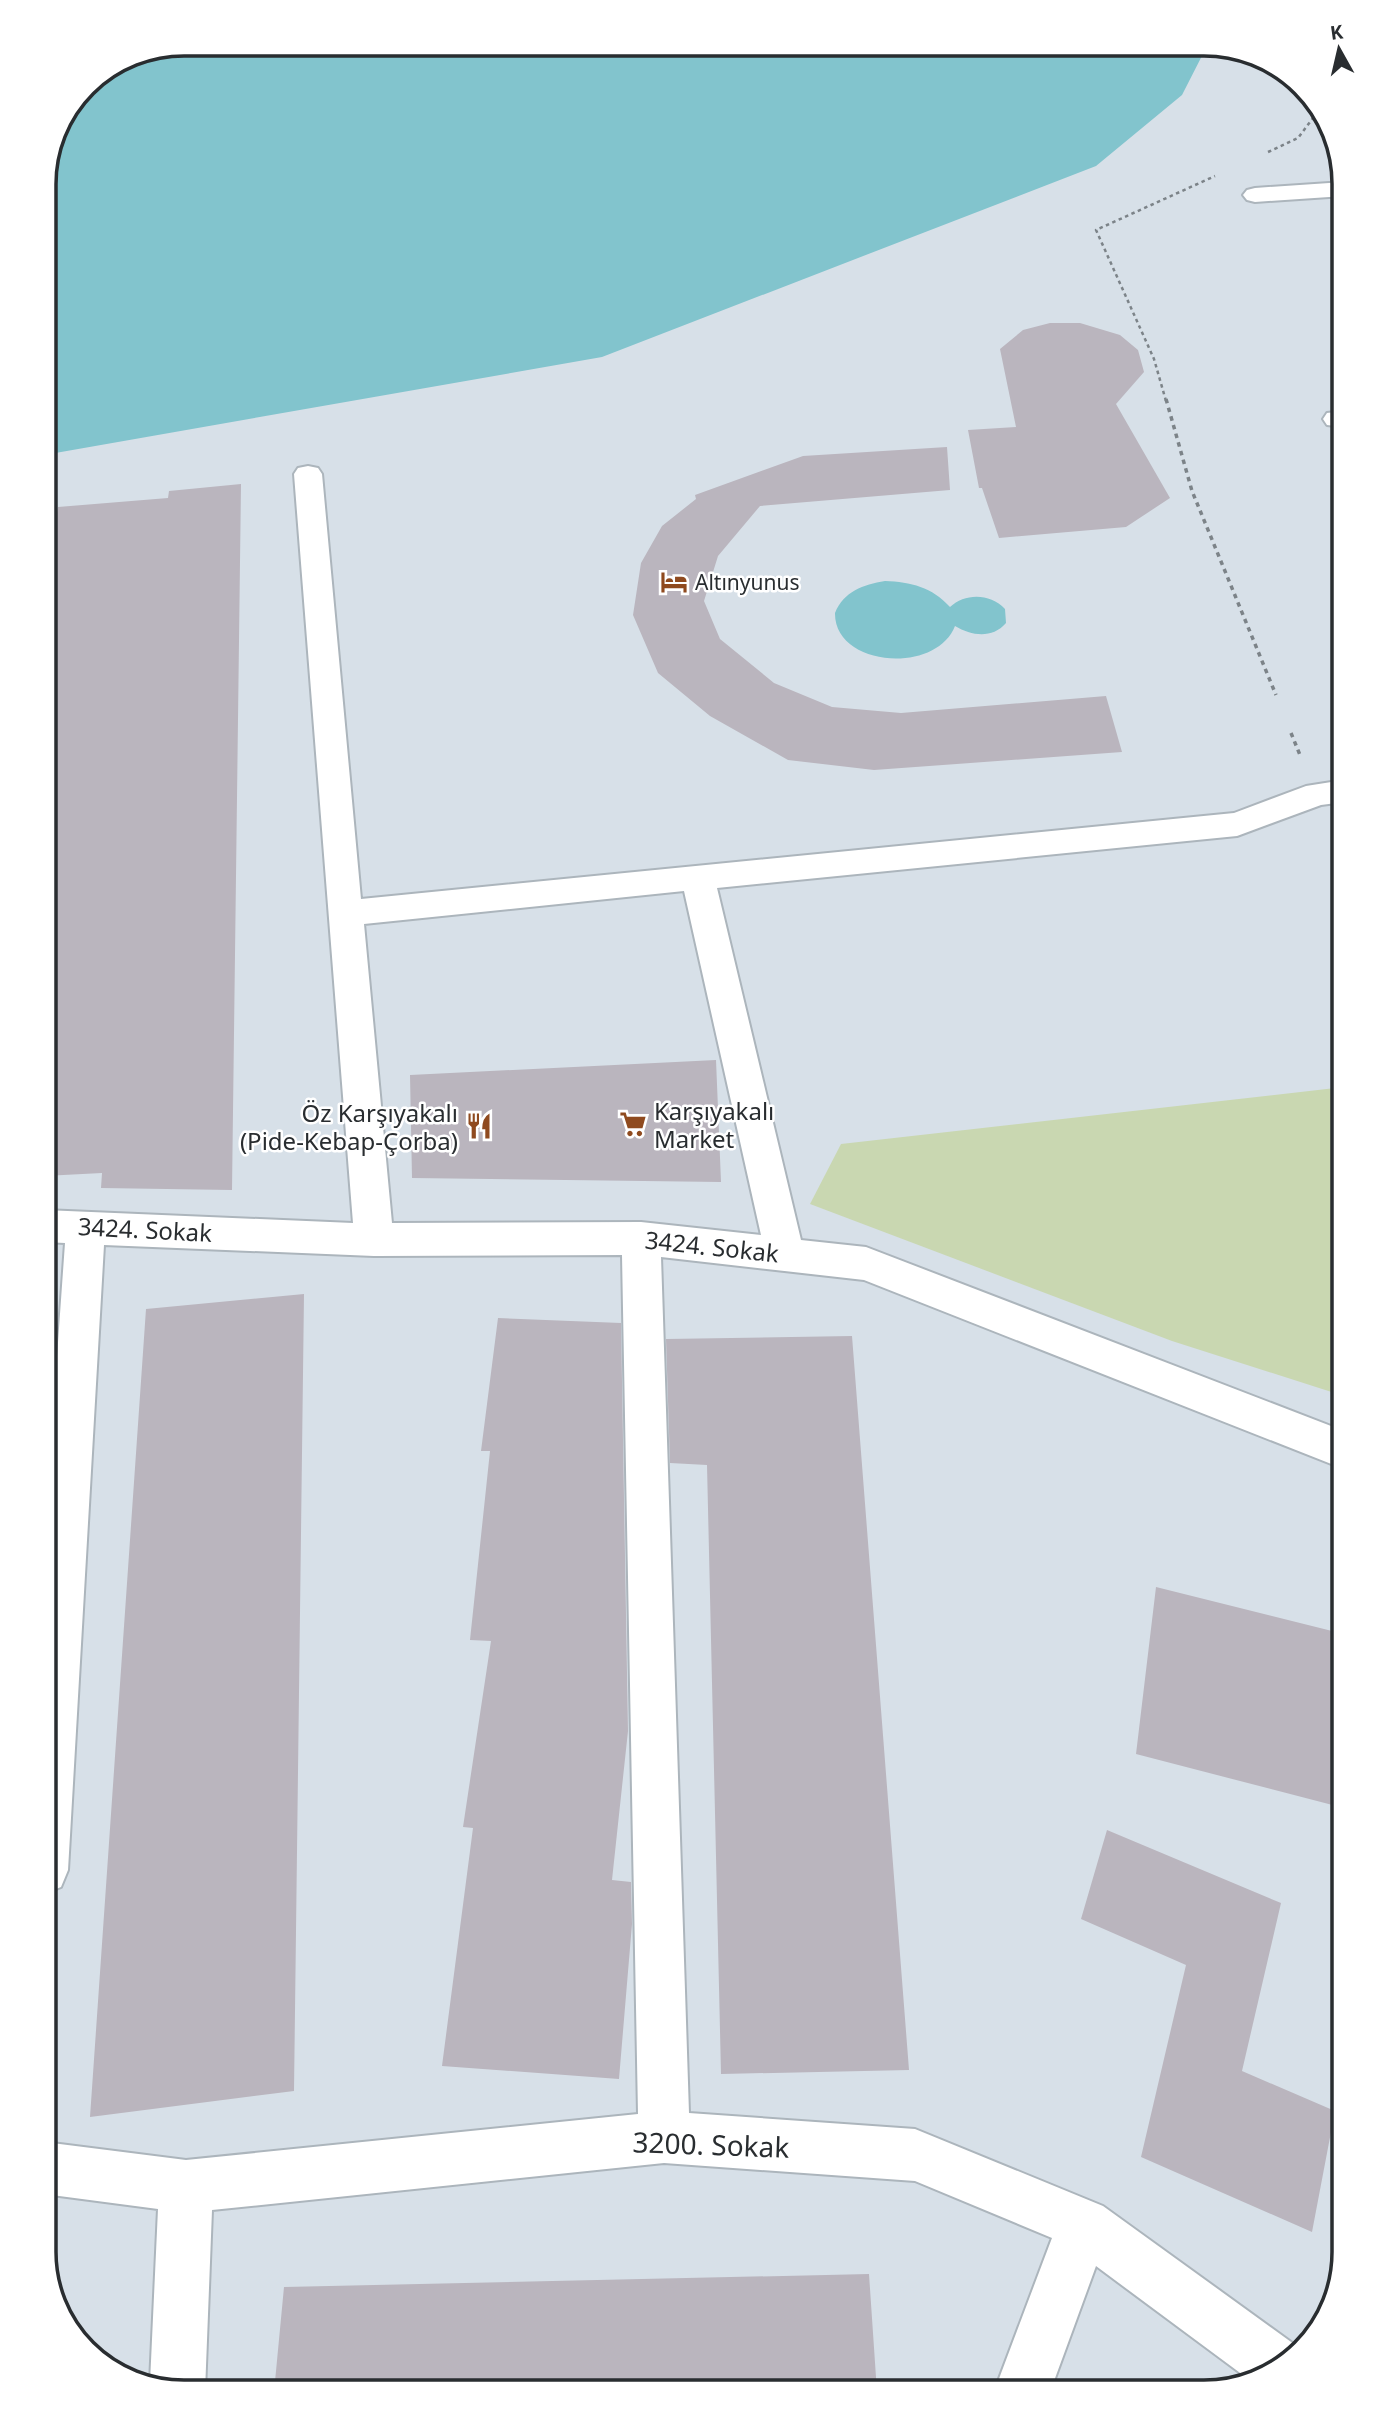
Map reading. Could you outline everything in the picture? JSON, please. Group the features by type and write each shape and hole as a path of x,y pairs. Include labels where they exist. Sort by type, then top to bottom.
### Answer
{"street":[{"path":"1255,195 1332,190"},
{"path":"308,474 374,1240"},
{"path":"346,913 1237,824 1317,794 1332,792"},
{"path":"698,878 785,1254"},
{"name":"3424. Sokak","path":"56,1226 374,1240 641,1237 866,1264 1332,1445"},
{"path":"56,1686 86,1226"},
{"path":"641,1237 664,2137"},
{"name":"3200. Sokak","path":"56,2170 186,2186 664,2137 915,2155 1084,2224 1270,2361"},
{"path":"178,2380 186,2186"},
{"path":"1026,2380 1084,2224"}],"path":[{"path":"1260,156 1298,138 1313,118"},
{"path":"1222,173 1096,230 1154,359 1192,491 1276,695"}],"green space":[{"path":"1332,1088 1332,1392 1172,1341 810,1204 841,1144"}],"water":[{"path":"1202,56 1182,95 1096,166 602,357 56,453 56,175 60,151 69,127 88,99 120,73 151,60 167,57"},
{"path":"885,581 928,590 950,607 970,597 992,600 1005,609 1006,623 988,634 975,634 955,626 944,642 928,652 908,658 868,654 851,645 839,631 835,613 844,599 855,590"}],"building":[{"path":"1050,323 1080,323 1120,335 1138,350 1144,372 1116,404 1170,498 1126,527 999,538 982,488 979,488 968,430 1016,427 1000,349 1023,330"},
{"name":"Altınyunus","path":"947,447 950,490 760,506 718,556 704,601 720,639 774,683 832,707 901,713 1106,696 1122,752 874,770 788,760 710,716 658,673 633,615 641,563 662,526 696,499 695,495 803,456"},
{"path":"241,484 232,1190 101,1188 102,1173 56,1175 56,519 58,507 168,498 169,491"},
{"path":"716,1060 721,1182 412,1178 410,1075"},
{"path":"304,1294 294,2091 90,2117 146,1309"},
{"path":"498,1318 621,1323 628,1731 612,1880 631,1882 632,1924 619,2079 442,2066 473,1828 463,1827 491,1641 470,1640 490,1451 481,1451"},
{"path":"852,1336 909,2070 721,2074 707,1465 670,1463 666,1339"},
{"path":"1156,1587 1332,1631 1332,1805 1136,1754"},
{"path":"1107,1830 1281,1903 1242,2071 1332,2110 1332,2127 1312,2232 1141,2157 1186,1965 1081,1919"},
{"path":"869,2274 876,2380 275,2380 284,2287"}],"place":[{"name":"Altınyunus","path":"674,582"},
{"name":"Karşıyakalı Market","path":"633,1124"},
{"name":"Öz Karşıyakalı (Pide-Kebap-Çorba)","path":"479,1126"}]}
